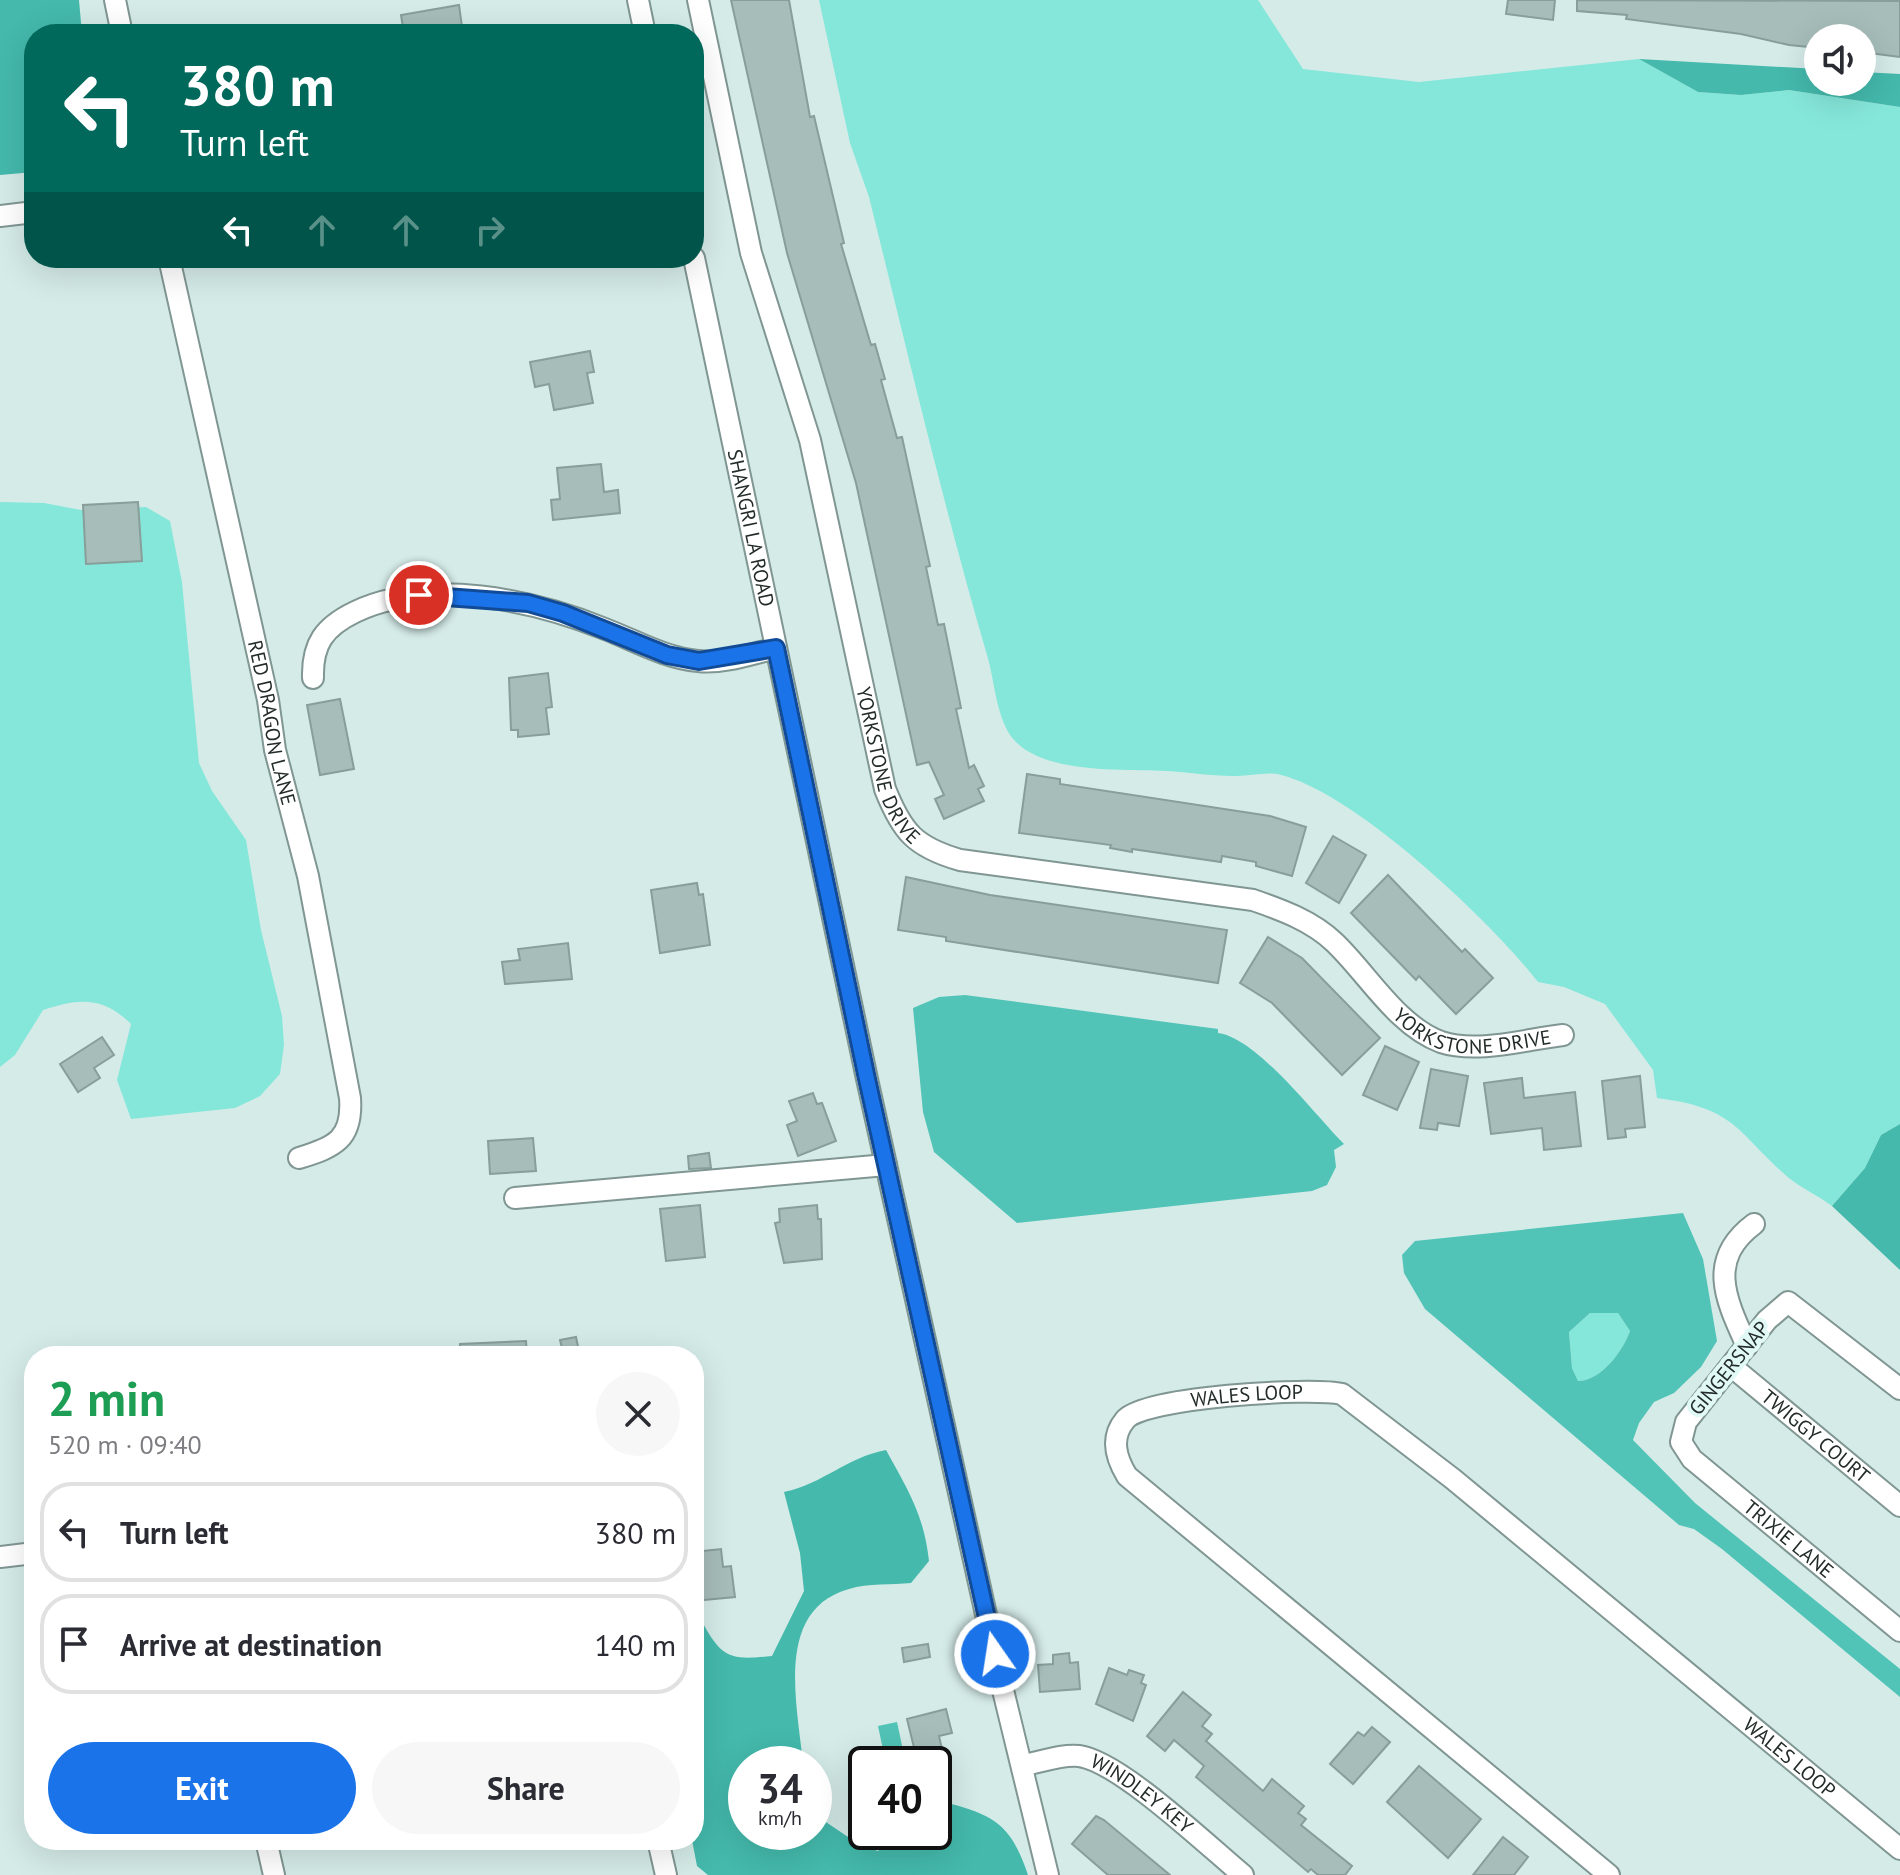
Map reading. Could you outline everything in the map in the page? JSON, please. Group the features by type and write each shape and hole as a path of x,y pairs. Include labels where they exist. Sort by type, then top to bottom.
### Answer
{"street":[{"path":"115,0 120,24"},
{"path":"638,0 643,24"},
{"name":"YORKSTONE DRIVE","path":"698,0 703,24"},
{"name":"YORKSTONE DRIVE","path":"704,29 751,253 810,440 885,789 897,819 913,839 936,853 960,860 1253,900 1286,912 1333,940 1411,1024 1442,1042 1473,1045 1563,1035"},
{"path":"0,216 24,213"},
{"name":"RED DRAGON LANE","path":"171,268 268,700 275,750 308,876 350,1098 352,1120 334,1147 299,1158"},
{"name":"SHANGRI LA ROAD","path":"696,268 886,1165 1001,1682 1024,1765 1048,1875"},
{"path":"313,678 316,643 327,630 362,609 419,595 528,603 563,613 667,655 699,661 776,648"},
{"path":"515,1198 886,1165"},
{"path":"1747,1346 1726,1294 1724,1267 1731,1244 1754,1224"},
{"name":"GINGERSNAP","path":"1681,1442 1686,1422 1767,1320 1788,1302 1900,1389"},
{"name":"TWIGGY COURT","path":"1731,1366 1900,1506"},
{"name":"WALES LOOP","path":"1609,1875 1127,1476 1117,1460 1116,1437 1126,1418 1145,1407 1240,1396 1320,1389 1342,1394 1430,1461 1900,1849"},
{"name":"TRIXIE LANE","path":"1681,1442 1692,1459 1900,1631"},
{"path":"0,1557 24,1554"},
{"name":"WINDLEY KEY","path":"1024,1765 1075,1755 1095,1759 1130,1781 1243,1875"},
{"path":"268,1850 274,1875"},
{"path":"660,1850 666,1875"}],"shaded area":[{"path":"0,0 79,0 81,24 24,24 24,173 0,175"},
{"path":"819,0 1258,0 1303,69 1419,82 1639,59 1698,92 1741,95 1789,90 1804,92 1804,96 1828,96 1900,107 1900,1124 1881,1135 1865,1168 1832,1206 1790,1179 1745,1135 1720,1116 1683,1102 1657,1098 1653,1070 1605,1004 1564,987 1538,982 1456,894 1420,862 1346,806 1281,775 1224,776 1086,768 1046,759 1029,752 1015,741 1000,712 869,197 850,143"},
{"path":"1639,59 1804,68 1804,92 1789,90 1741,95 1698,92"},
{"path":"1876,73 1900,74 1900,107 1828,96 1876,96"},
{"path":"0,502 44,503 81,510 146,507 170,521 182,582 199,763 212,791 246,840 261,930 282,1016 284,1045 280,1074 260,1096 235,1108 131,1119 117,1080 131,1024 110,1008 90,1002 68,1003 43,1010 15,1055 0,1067"},
{"path":"965,995 1218,1029 1218,1033 1250,1048 1267,1062 1344,1144 1334,1150 1336,1167 1327,1185 1312,1191 1017,1223 934,1152 923,1112 913,1008 939,997"},
{"path":"1900,1124 1900,1270 1832,1206 1865,1168 1881,1135"},
{"path":"1683,1213 1703,1259 1717,1341 1701,1367 1674,1393 1654,1402 1639,1423 1633,1440 1695,1503 1900,1669 1900,1697 1722,1549 1694,1529 1679,1525 1425,1309 1404,1273 1402,1255 1415,1241","holes":["1590,1313 1618,1313 1630,1331 1622,1347 1603,1370 1587,1380 1578,1381 1572,1368 1569,1332"]},
{"path":"1590,1313 1618,1313 1630,1331 1610,1364 1595,1376 1578,1381 1572,1368 1569,1332"},
{"path":"886,1450 919,1516 929,1561 911,1583 849,1589 825,1600 809,1617 800,1639 796,1663 795,1689 801,1746 728,1746 728,1850 832,1850 832,1826 848,1837 848,1850 952,1850 952,1804 988,1817 998,1824 1015,1844 1028,1875 708,1875 697,1866 694,1850 704,1850 704,1625 727,1654 745,1658 772,1656 804,1591 800,1553 784,1492 811,1483 859,1459"},
{"path":"897,1722 902,1746 882,1746 878,1726"}],"building":[{"path":"731,0 789,0 810,117 814,116 844,243 841,244 871,345 875,344 897,438 902,437 930,566 926,567 938,625 944,624 961,708 956,709 969,768 974,765 984,786 978,789 984,801 944,819 935,799 944,795 929,762 917,765 856,483 787,253"},
{"path":"1508,0 1555,0 1553,20 1506,14"},
{"path":"1577,0 1900,1 1900,57 1876,54 1876,24 1804,24 1804,47 1741,34 1626,19 1627,15 1577,11"},
{"path":"459,5 462,24 402,24 401,15"},
{"path":"590,351 594,372 587,373 593,403 554,410 549,384 535,387 530,362"},
{"path":"601,464 604,492 618,490 620,513 553,520 551,500 560,499 557,468"},
{"path":"138,502 142,561 86,564 83,505"},
{"path":"548,673 552,707 546,708 549,734 518,737 518,730 511,730 509,678"},
{"path":"340,699 354,769 320,775 307,705"},
{"path":"1027,774 1060,779 1060,784 1270,816 1306,827 1292,876 1256,866 1256,862 1222,856 1221,862 1132,849 1132,852 1110,848 1111,845 1019,833"},
{"path":"1333,836 1366,855 1339,903 1306,883"},
{"path":"1388,875 1462,952 1465,949 1493,978 1456,1014 1419,976 1416,980 1351,913"},
{"path":"906,877 990,895 1227,930 1218,983 946,941 946,937 898,930"},
{"path":"697,883 699,895 703,894 710,945 660,953 651,890"},
{"path":"1268,937 1302,958 1380,1038 1342,1075 1272,1003 1240,983"},
{"path":"568,943 572,979 505,984 502,962 520,960 518,949"},
{"path":"102,1037 114,1055 94,1068 100,1078 78,1092 60,1064"},
{"path":"1385,1046 1419,1062 1397,1110 1363,1095"},
{"path":"1431,1069 1468,1076 1459,1126 1438,1123 1437,1130 1420,1128"},
{"path":"1640,1076 1645,1127 1625,1129 1626,1137 1608,1139 1602,1081"},
{"path":"1522,1078 1524,1098 1575,1092 1581,1146 1544,1150 1542,1128 1491,1134 1484,1083"},
{"path":"813,1093 817,1104 822,1103 836,1141 798,1156 787,1125 797,1121 789,1101"},
{"path":"533,1138 536,1171 490,1174 488,1141"},
{"path":"709,1153 711,1168 689,1169 688,1156"},
{"path":"700,1205 705,1257 666,1261 660,1209"},
{"path":"817,1205 818,1219 821,1219 822,1259 784,1263 775,1223 780,1222 779,1209"},
{"path":"576,1337 578,1346 562,1346 560,1340"},
{"path":"526,1341 526,1346 460,1346"},
{"path":"721,1549 723,1567 731,1566 735,1597 704,1600 704,1551"},
{"path":"928,1644 930,1657 904,1662 902,1648"},
{"path":"1069,1653 1070,1663 1078,1662 1080,1689 1040,1692 1038,1665 1053,1664 1053,1655"},
{"path":"1109,1668 1127,1675 1129,1670 1144,1675 1141,1683 1146,1685 1133,1721 1096,1704"},
{"path":"1183,1692 1211,1715 1202,1726 1212,1734 1206,1741 1263,1791 1272,1779 1304,1806 1298,1813 1306,1819 1301,1825 1352,1866 1345,1875 1318,1875 1311,1869 1308,1872 1196,1777 1204,1766 1174,1740 1165,1751 1147,1736"},
{"path":"946,1709 952,1733 939,1736 941,1746 914,1746 907,1719"},
{"path":"1372,1727 1390,1742 1353,1784 1330,1764 1358,1732 1364,1736"},
{"path":"1419,1766 1481,1819 1448,1858 1387,1802"},
{"path":"1096,1816 1170,1875 1108,1875 1072,1844"},
{"path":"1503,1837 1528,1857 1514,1875 1473,1875"}],"route":[{"path":"419,595 528,603 563,613 667,655 699,661 728,659 776,648 867,1079 995,1654"}]}
